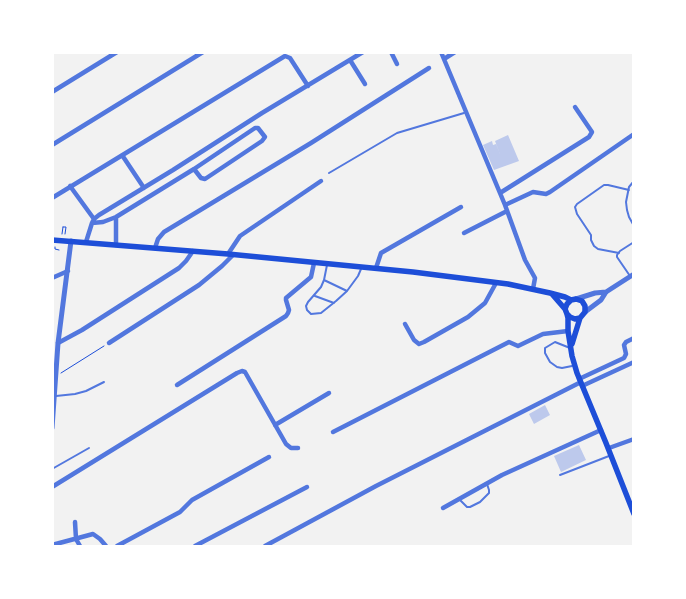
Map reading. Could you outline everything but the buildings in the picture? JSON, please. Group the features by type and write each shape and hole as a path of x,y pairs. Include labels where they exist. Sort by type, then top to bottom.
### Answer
{"main road":[{"path":"52,240 376,268 533,289 582,301 585,306 585,312 580,318 572,347"},
{"path":"550,293 570,317 580,318"},
{"path":"574,300 566,304 566,311 575,365 634,514"}],"street":[{"path":"52,92 117,52"},
{"path":"52,145 204,52"},
{"path":"86,242 93,221 262,113 362,52"},
{"path":"391,52 397,64"},
{"path":"441,52 508,211 525,260 535,278 533,289"},
{"path":"444,59 455,52"},
{"path":"52,198 285,56 290,58 308,86"},
{"path":"350,60 365,84"},
{"path":"155,248 158,239 164,232 319,138 429,68"},
{"path":"500,193 589,137 592,132 575,107"},
{"path":"93,221 103,222 116,217 194,169 255,128 258,128 265,137 262,141 205,179 201,178 194,169"},
{"path":"505,205 533,192 546,194 550,192 634,134"},
{"path":"122,155 144,188"},
{"path":"109,343 199,285 222,266 240,236 322,181"},
{"path":"70,186 93,221"},
{"path":"376,268 381,253 461,207"},
{"path":"464,233 508,211"},
{"path":"116,217 116,245"},
{"path":"52,428 58,343 72,241"},
{"path":"52,348 179,268 186,262 193,251"},
{"path":"177,385 286,316 288,310 286,298 311,277 314,262"},
{"path":"52,278 68,271"},
{"path":"585,312 601,300 606,292 632,275"},
{"path":"406,324 418,344 424,342 468,317 485,303 496,283"},
{"path":"574,300 595,293 606,292"},
{"path":"333,432 509,342 518,346 543,334 568,331"},
{"path":"265,546 376,486 581,382 624,358 626,354 624,345 634,338"},
{"path":"581,382 634,362"},
{"path":"52,487 242,371 245,372 286,444 291,448 298,448"},
{"path":"275,425 329,393"},
{"path":"443,508 516,469 601,430"},
{"path":"609,448 634,438"},
{"path":"117,546 180,512 192,500 269,457"},
{"path":"195,546 307,487"},
{"path":"627,496 634,492"},
{"path":"75,522 76,539 80,546"},
{"path":"52,545 93,534 106,546"}],"lane":[{"path":"329,173 397,133 467,112"},
{"path":"634,181 629,187 626,202 629,217 634,226"},
{"path":"619,253 598,249 594,246 591,234 577,214 575,207 604,185 629,190"},
{"path":"632,275 617,257 619,253 634,242"},
{"path":"327,264 321,287 306,306 311,314 321,313 347,291 358,276 361,267"},
{"path":"324,280 347,291"},
{"path":"314,296 334,303"},
{"path":"572,347 555,342 545,348 545,353 550,362 557,367 562,368 575,365"},
{"path":"55,396 86,391 104,382"},
{"path":"52,469 89,448"},
{"path":"560,475 611,455"},
{"path":"459,499 466,507 480,502 489,493 487,484"}],"path":[{"path":"62,227 66,228 64,241"},
{"path":"56,376 109,343"}]}
